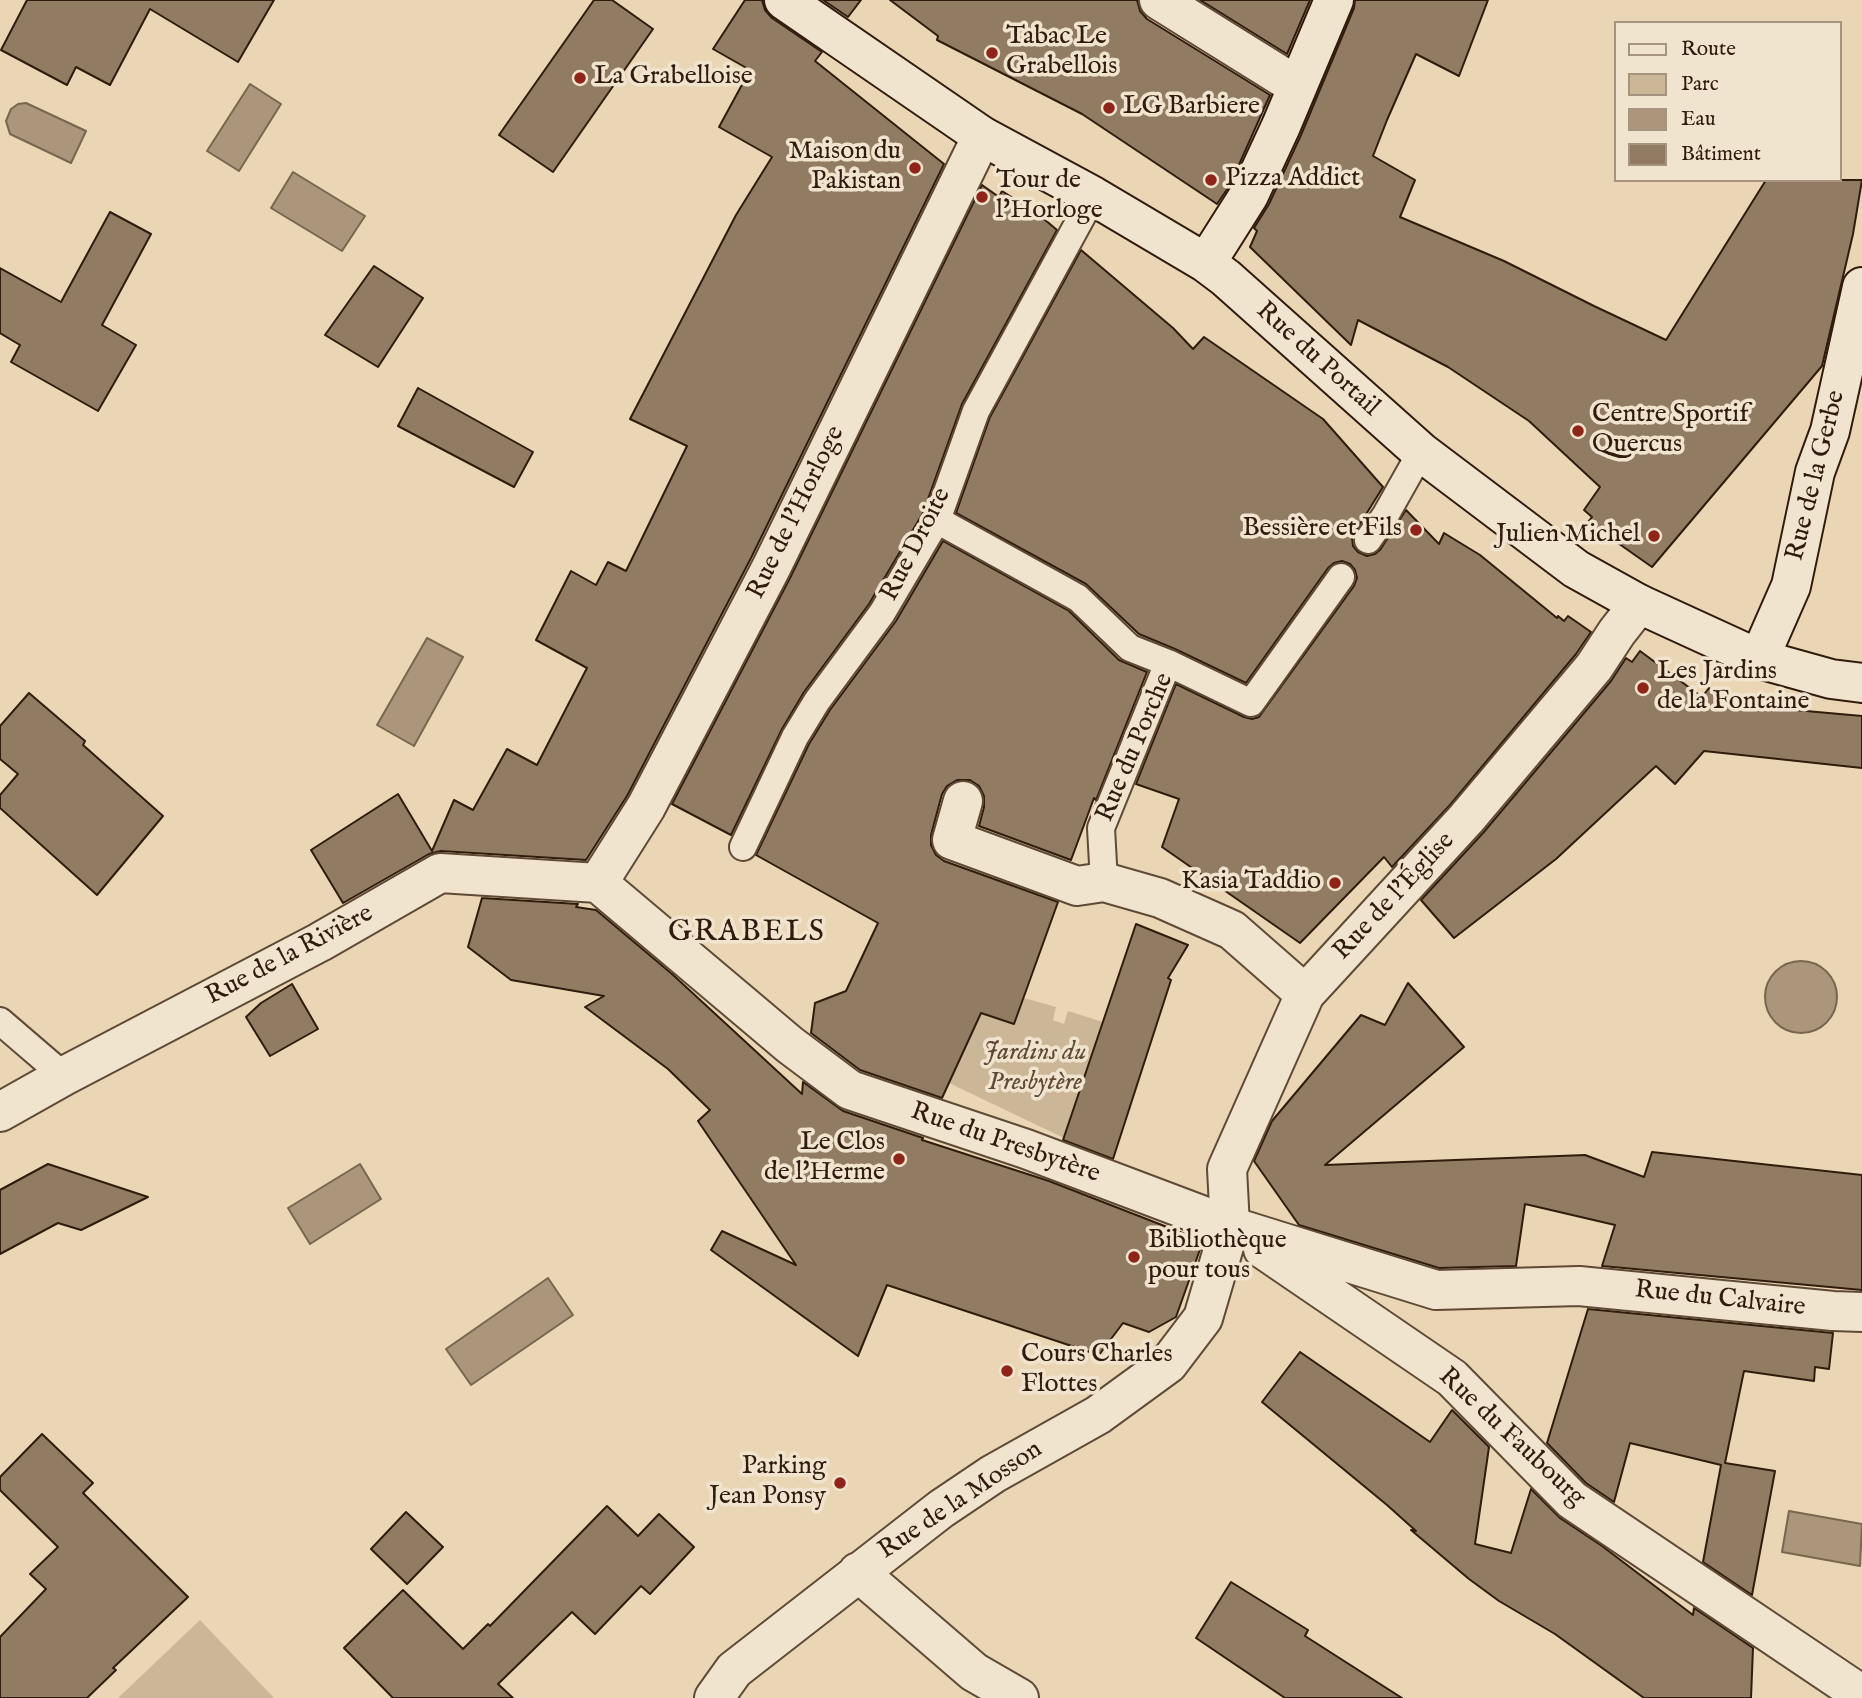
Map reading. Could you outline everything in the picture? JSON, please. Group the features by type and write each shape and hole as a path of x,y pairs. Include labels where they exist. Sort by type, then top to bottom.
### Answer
{"street":[{"name":"Rue du Portail","path":"784,0 982,136 1093,196 1206,263 1421,452 1576,569 1639,604 1759,659 1831,679 1862,683"},
{"path":"1159,0 1297,86"},
{"path":"1206,263 1249,195 1334,0"},
{"name":"Rue de l'Horloge","path":"598,883 646,807 771,568 982,136"},
{"name":"Rue de la Gerbe","path":"1759,659 1791,586 1815,472 1829,431 1862,288"},
{"name":"Rue de l'Église","path":"1230,1226 1227,1170 1305,994 1466,819 1594,667 1639,604"},
{"path":"963,801 952,840 1077,886 1104,882 1160,898 1232,930 1305,994"},
{"name":"Rue de la Rivière","path":"0,1112 320,942 440,873 598,883"},
{"name":"Rue du Presbytère","path":"598,883 790,1045 850,1090 1026,1149 1230,1226"},
{"name":"Rue du Calvaire","path":"1230,1226 1436,1290 1579,1286 1862,1312"},
{"name":"Rue de la Mosson","path":"714,1698 734,1670 858,1572 993,1474 1098,1415 1168,1364 1203,1318 1230,1226"},
{"name":"Rue du Faubourg","path":"1230,1226 1452,1378 1572,1500 1862,1695"},
{"path":"858,1572 974,1672 1019,1698"}],"lane":[{"name":"Rue Droite","path":"743,847 795,737 817,701 882,613 937,520 976,411 1093,196"},
{"path":"1368,540 1385,516 1421,452"},
{"path":"937,520 1078,598 1130,648 1168,663"},
{"name":"Rue du Porche","path":"1104,882 1101,828 1168,663 1251,703 1341,577"},
{"path":"0,1021 64,1076"}],"green space":[{"name":"Jardins du Presbytère","path":"1024,998 1056,1007 1053,1020 1064,1024 1068,1011 1103,1022 1137,1082 1088,1066 1064,1138 949,1083 968,1008 1014,1024"},
{"path":"200,1620 274,1698 118,1698"}],"water":[{"path":"250,84 281,104 239,171 207,151"},
{"path":"26,103 86,131 71,163 10,134 6,121 11,109"},
{"path":"293,172 365,216 342,251 271,208"},
{"path":"427,638 463,657 414,746 377,725"},
{"path":"1801,961 1821,967 1831,977 1837,997 1831,1017 1821,1027 1801,1033 1781,1027 1771,1017 1765,997 1771,977 1781,967"},
{"path":"360,1164 381,1199 310,1244 288,1208"},
{"path":"548,1278 573,1315 471,1385 446,1349"},
{"path":"1789,1511 1862,1524 1860,1566 1782,1552"}],"building":[{"path":"27,0 274,0 238,62 150,9 110,85 76,67 67,85 1,50"},
{"path":"594,0 612,0 653,29 553,172 499,135"},
{"path":"745,0 762,0 765,10 772,18 822,52 815,61 944,164 751,558 627,796 586,860 441,851 429,854 343,903 311,850 398,794 432,851 454,800 473,810 507,749 537,765 587,668 536,640 571,571 596,585 608,562 626,571 687,446 630,419 736,215 772,157 719,127 750,70 713,49"},
{"path":"823,0 861,0 848,17"},
{"path":"890,0 1137,0 1140,11 1147,19 1270,95 1230,185 1217,204 1082,114 937,40 938,36"},
{"path":"1200,0 1310,0 1287,54"},
{"path":"1355,0 1488,0 1459,76 1416,54 1387,120 1373,156 1415,180 1400,217 1504,261 1666,340 1765,182 1862,180 1853,234 1822,366 1652,567 1588,522 1592,517 1584,510 1600,487 1529,421 1448,367 1358,320 1351,345 1250,247 1257,231 1254,228 1269,204 1301,135"},
{"path":"982,185 999,197 1002,191 1057,230 962,404 923,513 869,604 804,692 782,729 731,835 672,804 790,578"},
{"path":"110,212 151,234 102,325 136,345 98,411 11,362 20,345 0,333 0,268 61,302"},
{"path":"1081,250 1173,328 1193,349 1204,337 1323,419 1383,487 1352,538 1353,546 1358,552 1367,556 1380,550 1406,510 1439,544 1444,533 1480,555 1557,618 1558,616 1564,621 1568,616 1591,632 1576,654 1450,805 1392,867 1384,857 1300,943 1162,847 1179,799 1136,784 1176,684 1244,717 1259,717 1354,586 1357,578 1355,570 1342,561 1328,568 1246,683 1139,634 1086,584 956,513 990,417"},
{"path":"374,266 423,298 378,367 325,335"},
{"path":"418,388 533,452 514,487 398,426"},
{"path":"943,541 1069,611 1119,660 1147,672 1071,860 979,826 984,796 979,786 970,780 957,780 947,786 942,794 931,835 931,845 936,855 944,861 1058,902 1014,1024 981,1013 942,1098 860,1070 811,1033 815,1003 846,991 878,923 756,855 809,744 830,710 896,621"},
{"path":"1640,651 1702,697 1709,688 1728,704 1862,716 1862,768 1704,751 1675,784 1656,766 1556,859 1454,938 1421,900 1483,833 1611,681 1626,658 1632,662"},
{"path":"29,693 85,741 83,745 163,816 97,895 0,808 0,795 18,774 0,759 0,726"},
{"path":"482,898 578,904 576,907 596,910 672,974 802,1094 803,1082 843,1111 1049,1181 1203,1241 1176,1317 1149,1332 1123,1323 1099,1355 887,1285 858,1356 711,1250 722,1231 796,1265 698,1121 710,1110 668,1069 585,1007 604,996 511,980 468,947"},
{"path":"1136,924 1188,945 1168,978 1171,980 1113,1159 1063,1140"},
{"path":"1408,983 1464,1047 1325,1165 1585,1155 1644,1177 1652,1152 1862,1175 1862,1290 1602,1266 1615,1225 1525,1204 1516,1266 1439,1268 1299,1225 1254,1161 1272,1121 1361,1015 1385,1025"},
{"path":"292,984 318,1029 270,1056 246,1017 261,1003"},
{"path":"48,1164 148,1197 81,1230 58,1223 0,1254 0,1190"},
{"path":"1588,1309 1833,1333 1829,1369 1815,1367 1814,1381 1744,1371 1725,1463 1775,1471 1752,1595 1703,1562 1721,1465 1630,1443 1614,1502 1586,1483 1547,1443"},
{"path":"1300,1352 1430,1442 1452,1410 1489,1447 1475,1544 1511,1553 1531,1489 1560,1518 1602,1546 1693,1615 1694,1608 1753,1648 1751,1698 1644,1698 1555,1634 1499,1601 1469,1579 1411,1530 1416,1531 1387,1505 1262,1402"},
{"path":"42,1434 93,1483 83,1493 188,1597 113,1668 116,1670 87,1698 0,1698 0,1637 46,1589 30,1574 58,1547 0,1490 0,1477"},
{"path":"607,1506 638,1536 659,1514 694,1547 650,1594 641,1586 595,1634 572,1612 498,1684 513,1698 393,1698 344,1648 403,1590 463,1649 488,1624 490,1626"},
{"path":"406,1512 443,1547 407,1584 371,1549"},
{"path":"1231,1582 1308,1630 1305,1636 1402,1698 1285,1698 1196,1638"}],"place":[{"name":"Tabac Le Grabellois","path":"992,53"},
{"name":"La Grabelloise","path":"580,78"},
{"name":"LG Barbiere","path":"1109,108"},
{"name":"Maison du Pakistan","path":"915,168"},
{"name":"Pizza Addict","path":"1211,180"},
{"name":"Tour de l'Horloge","path":"982,197"},
{"name":"Centre Sportif Quercus","path":"1578,431"},
{"name":"Bessière et Fils","path":"1416,530"},
{"name":"Julien Michel","path":"1654,536"},
{"name":"Les Jardins de la Fontaine","path":"1643,688"},
{"name":"Kasia Taddio","path":"1335,883"},
{"name":"Le Clos de l'Herme","path":"899,1159"},
{"name":"Bibliothèque pour tous","path":"1134,1257"},
{"name":"Cours Charles Flottes","path":"1007,1371"},
{"name":"Parking Jean Ponsy","path":"840,1483"}],"district":[{"name":"GRABELS","path":"747,934"}]}
